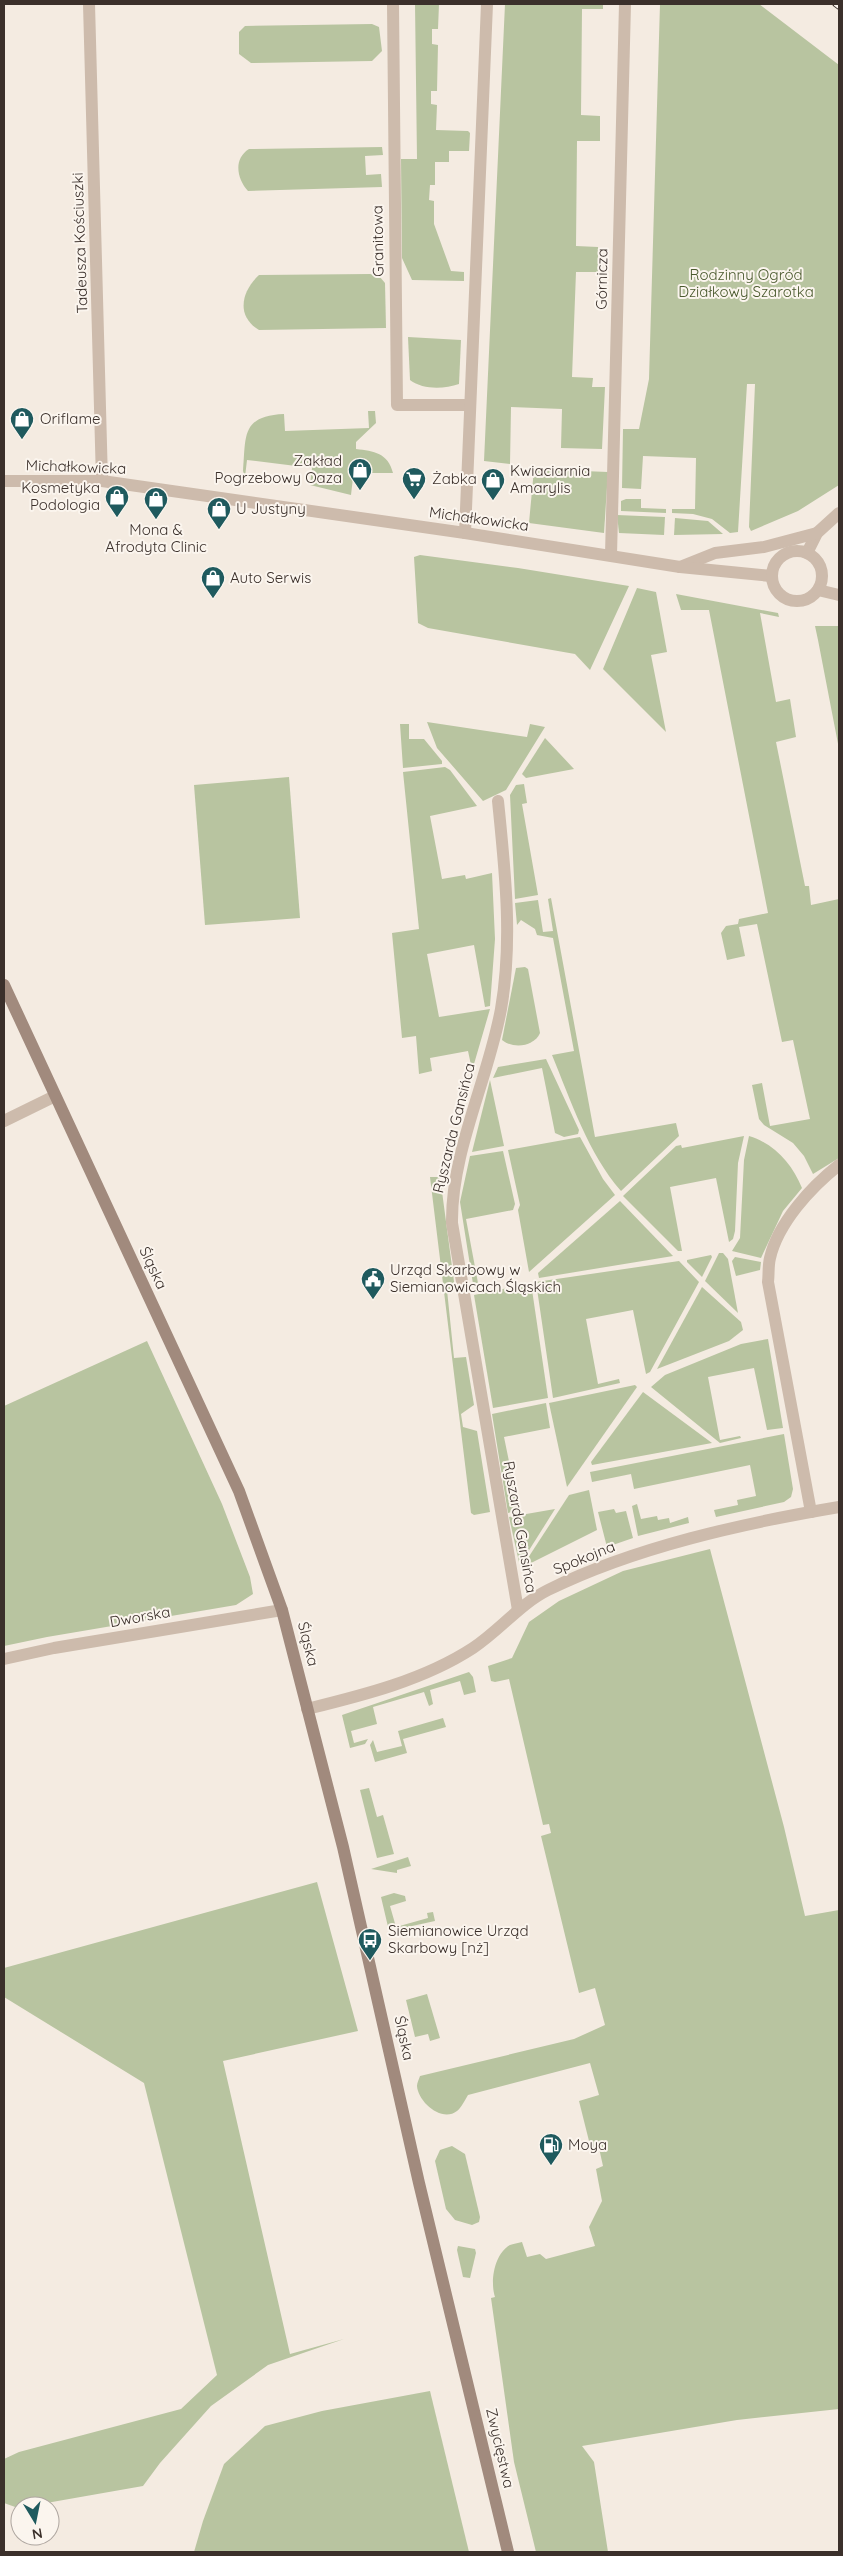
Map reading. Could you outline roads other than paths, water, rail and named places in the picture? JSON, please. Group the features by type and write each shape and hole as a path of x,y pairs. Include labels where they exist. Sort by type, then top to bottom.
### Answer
{"main road":[{"name":"Śląska","path":"4,985 239,1491 282,1610 368,1952 460,2352"},
{"name":"Zwycięstwa","path":"460,2352 508,2552"}],"street":[{"name":"Tadeusza Kościuszki","path":"89,4 102,481"},
{"name":"Granitowa","path":"393,4 397,405 470,405"},
{"path":"465,533 487,4"},
{"name":"Górnicza","path":"611,555 625,4"},
{"name":"Michałkowicka","path":"4,481 102,481 465,533 680,567 771,576"},
{"path":"807,553 817,533 839,513"},
{"path":"680,567 716,553 745,551 817,533"},
{"path":"790,552 807,553 820,565 822,582 818,590 804,601 787,600 779,595 774,587 771,576 775,562 790,552"},
{"path":"818,590 839,595"},
{"name":"Ryszarda Gansińca","path":"498,801 508,903 506,964 501,1008 490,1057 454,1184 452,1223 518,1610"},
{"path":"4,1120 55,1096"},
{"path":"811,1512 768,1282 769,1261 777,1236 800,1203 839,1165"},
{"name":"Spokojna","path":"307,1709 419,1677 474,1647 518,1610 547,1591 615,1561 694,1538 839,1507"},
{"name":"Dworska","path":"4,1659 54,1648 282,1610"}],"railway":[{"path":"835,4 839,7"}],"place":[{"name":"Oriflame","path":"22,440"},
{"name":"Zakład Pogrzebowy Oaza","path":"360,491"},
{"name":"Żabka","path":"414,500"},
{"name":"Kwiaciarnia Amarylis","path":"493,501"},
{"name":"Kosmetyka Podologia","path":"117,518"},
{"name":"Mona & Afrodyta Clinic","path":"156,520"},
{"name":"U Justyny","path":"219,530"},
{"name":"Auto Serwis","path":"213,599"},
{"name":"Urząd Skarbowy w Siemianowicach Śląskich","path":"373,1300"},
{"name":"Siemianowice Urząd Skarbowy [nż]","path":"370,1961"},
{"name":"Moya","path":"551,2166"}],"park label":[{"name":"Rodzinny Ogród Działkowy Szarotka","path":"746,284"}]}
